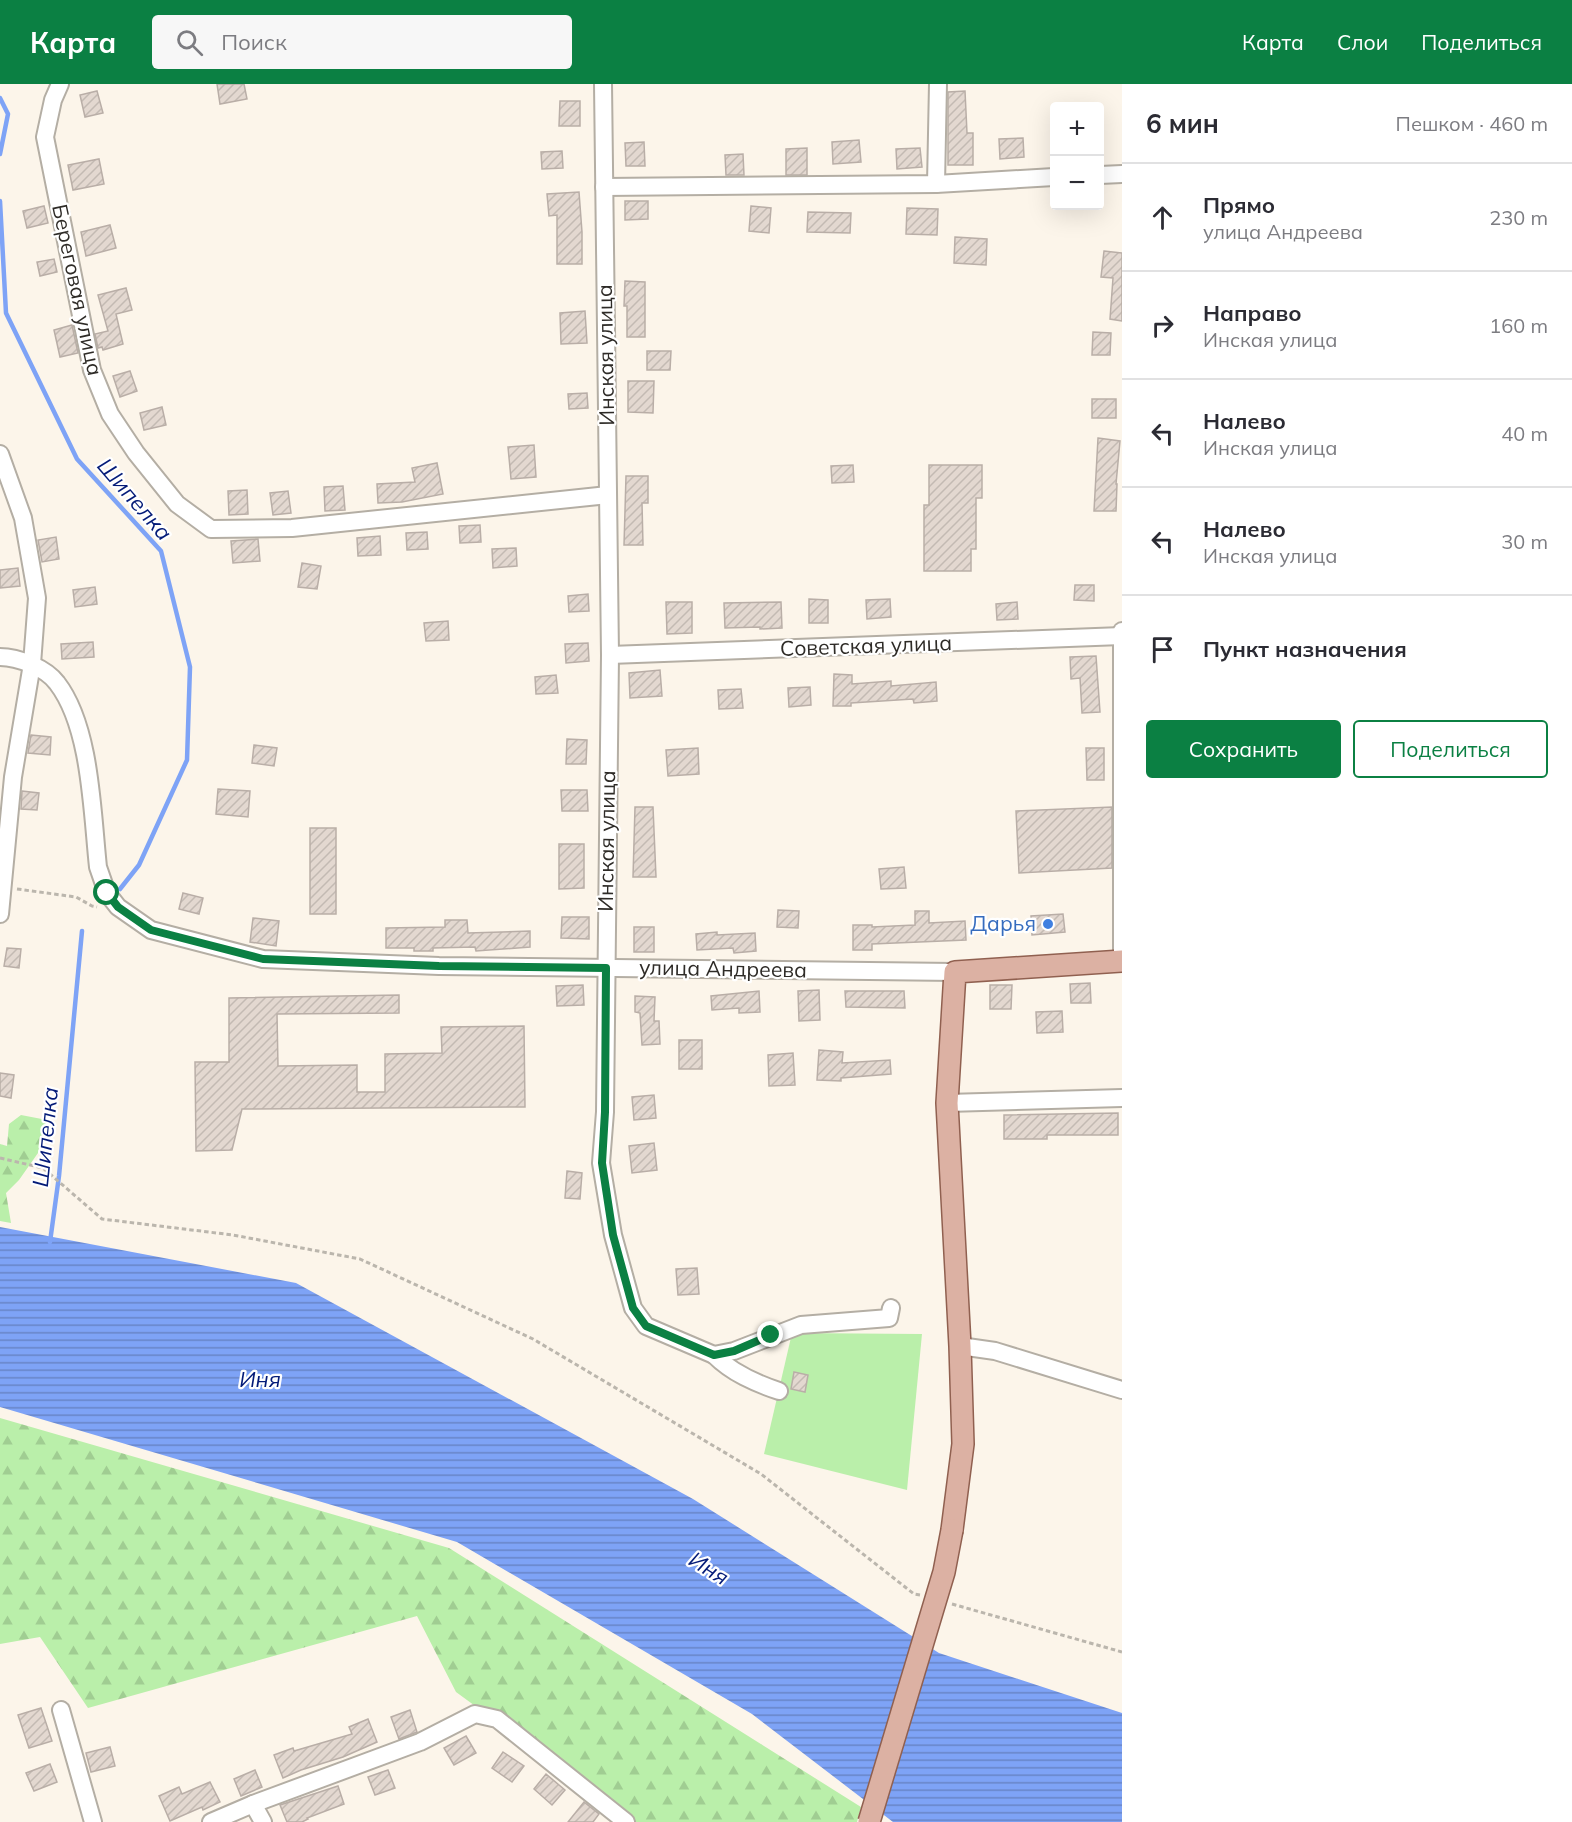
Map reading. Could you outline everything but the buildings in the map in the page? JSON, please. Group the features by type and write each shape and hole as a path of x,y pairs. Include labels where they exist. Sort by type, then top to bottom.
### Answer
{"main road":[{"name":"улица Андреева","path":"955,972 1122,961"},
{"path":"869,1822 944,1572 963,1444 947,1103 955,972"}],"street":[{"name":"Береговая улица","path":"60,84 52,92 45,137 92,370 110,414 136,453 177,504 211,529 292,528 608,495"},
{"name":"Инская улица","path":"603,84 610,655 605,1112 602,1163 613,1235 633,1308 646,1326 714,1355 728,1368 765,1387 779,1391"},
{"path":"936,184 938,84"},
{"path":"1104,175 1122,174"},
{"path":"604,187 936,184 1050,177"},
{"path":"0,454 23,518 37,598 32,664 14,777 0,914"},
{"path":"1122,631 1122,961"},
{"name":"Советская улица","path":"610,655 1122,636"},
{"path":"0,657 13,657 32,664"},
{"name":"улица Андреева","path":"32,664 56,681 69,703 84,746 98,867 107,893 118,907 151,930 263,959 439,966 955,972"},
{"path":"947,1103 1122,1098"},
{"path":"714,1355 734,1351 801,1324 889,1318 891,1308"},
{"path":"960,1346 994,1351 1122,1390"},
{"path":"62,1710 93,1822"},
{"path":"211,1822 420,1742 475,1714 497,1719 626,1822"},
{"path":"253,1804 263,1822"}],"path":[{"path":"3,888 76,897"},
{"path":"0,1158 43,1168 102,1220 233,1234 360,1259 533,1339 761,1474 914,1593 924,1597"},
{"path":"946,1603 1122,1652"}],"green space":[{"path":"21,1115 47,1120 38,1153 19,1180 6,1193 11,1223 0,1221 0,1144 7,1146 9,1124"},
{"path":"792,1333 922,1334 907,1490 764,1454"},
{"path":"0,1418 449,1548 861,1807 857,1822 634,1822 456,1692 417,1616 88,1708 40,1637 0,1644"}],"water":[{"name":"Иня","path":"0,1227 296,1283 693,1499 939,1653 1122,1713 1122,1822 893,1822 752,1714 457,1542 0,1407"}],"waterway":[{"name":"Шипелка","path":"0,98 8,114 0,154"},
{"name":"Шипелка","path":"0,201 6,313 77,459 161,551 190,667 187,760 139,865 120,889"},
{"name":"Шипелка","path":"50,1242 59,1176 82,931"}],"place":[{"name":"Дарья","path":"1048,924"}],"route":[{"path":"107,893 118,907 151,930 263,959 439,966 606,968 605,1112 602,1163 613,1235 633,1308 646,1326 714,1355 734,1351 771,1335"}]}
